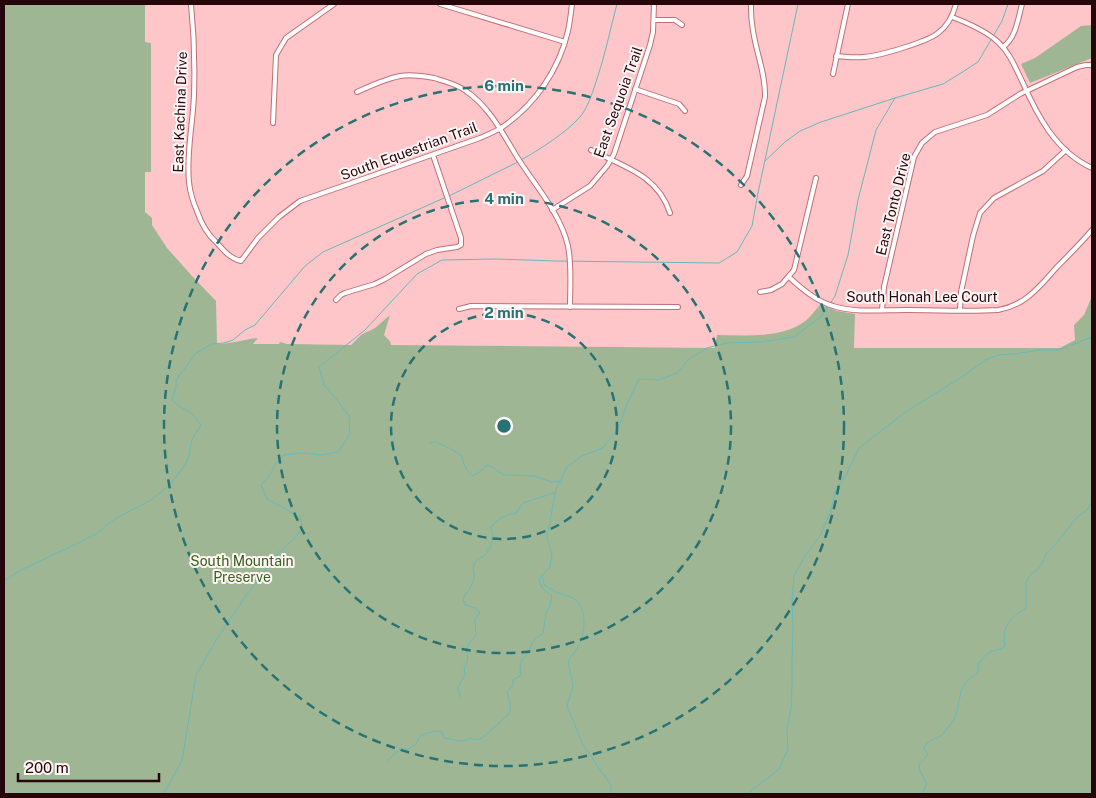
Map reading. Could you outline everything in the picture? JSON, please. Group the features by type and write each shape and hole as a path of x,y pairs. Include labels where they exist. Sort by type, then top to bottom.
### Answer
{"street":[{"name":"East Kachina Drive","path":"191,4 194,96 188,165 192,200 199,217 213,240 234,259 241,261"},
{"path":"273,123 276,55 286,38 334,4"},
{"path":"440,4 564,42"},
{"name":"South Equestrian Trail","path":"241,261 258,238 279,217 300,201 480,138 500,128 520,113 547,82 561,55 568,30 572,4"},
{"name":"East Sequoia Trail","path":"552,210 590,186 607,166 614,154 650,45 653,32 654,4"},
{"path":"741,185 747,176 765,97 763,71 752,25 751,4"},
{"path":"833,74 848,4"},
{"path":"836,56 866,57 882,54 937,35 952,17 956,4"},
{"path":"1003,47 1008,44 1013,36 1022,4"},
{"path":"952,17 976,27 1003,47 1048,130 1072,156 1092,168"},
{"path":"654,20 675,20 682,25"},
{"name":"East Tonto Drive","path":"882,310 884,287 914,157 922,143 935,132 987,115 1009,100 1077,67 1092,66"},
{"path":"356,92 400,76 421,76 444,81 465,90 483,107 500,128 552,210 563,231 570,265 570,307"},
{"path":"635,89 679,104 685,111"},
{"path":"591,150 646,178 663,196 670,213"},
{"path":"960,310 961,292 973,236 980,214 994,198 1043,172 1066,150"},
{"path":"336,300 344,293 375,284 385,279 426,254 460,246 461,238 433,155"},
{"path":"760,292 771,290 782,284 794,270 816,178"},
{"name":"South Honah Lee Court","path":"789,277 818,300 834,307 851,310 998,310 1018,304 1034,292 1092,230"},
{"path":"460,309 471,306 678,307"}],"green space":[{"name":"South Mountain Preserve","path":"4,4 145,4 145,42 151,43 151,172 145,172 145,212 152,218 152,225 167,248 216,301 217,344 258,338 253,344 279,344 280,342 287,344 351,345 361,335 375,328 390,315 384,335 391,345 715,348 717,335 762,335 784,331 804,322 820,305 837,311 855,314 854,348 1060,348 1075,340 1074,325 1084,315 1092,296 1092,794 4,794"},
{"path":"1092,25 1092,58 1030,83 1021,64 1035,58 1081,26"}],"waterway":[{"path":"521,160 560,135 583,113 590,100 605,53 617,4"},
{"path":"163,794 182,761 196,675 218,637 245,597 278,553 302,529 301,519 267,499 261,485 284,455 302,453 322,455 338,452 350,434 349,416 324,385 319,367 365,330 417,274 442,260 495,259 719,263 737,252 752,226 798,4"},
{"path":"765,161 800,131 821,122 943,84 961,73 978,62 1002,21 1008,4"},
{"path":"611,794 611,785 583,745 567,706 573,686 568,661 581,640 584,627 583,613 578,602 573,598 558,593 544,585 542,575 550,567 552,554 547,538 556,489 567,467 582,456 603,448 618,428 639,379 659,380 677,373 689,359 707,348 726,343 760,342 794,337 822,316 835,296 848,255 858,200 876,130 895,98"},
{"path":"4,581 21,570 96,534 113,520 151,500 170,485 184,466 189,456 192,439 201,425 190,412 172,400 176,380 196,353 212,344 233,340 245,330 255,325 305,266 323,252 453,194 518,162"},
{"path":"747,794 779,769 788,749 787,728 791,709 792,685 792,600 794,576 805,556 820,536 830,513 836,490 859,448 904,413 965,375 985,360 998,355 1058,350 1092,337"},
{"path":"430,443 436,442 462,456 465,467 473,476 486,465 504,475 534,476 552,482 560,481"},
{"path":"460,698 458,687 465,674 464,667 468,659 466,650 476,635 475,619 480,613 476,608 465,605 463,599 473,581 474,564 489,549 492,542 491,528 498,520 516,513 523,503 554,493"},
{"path":"922,794 927,784 919,765 928,754 924,749 926,744 942,735 954,720 961,691 966,682 979,671 979,662 990,652 1005,646 1004,633 1008,623 1026,608 1026,582 1031,574 1038,569 1046,554 1077,517 1087,510 1092,502"},
{"path":"387,761 400,749 408,749 415,745 421,735 436,731 442,732 444,738 462,741 470,738 477,740 482,738 508,715 510,701 507,692 513,685 513,680 521,675 521,661 529,652 532,642 543,633 546,613 550,606 552,596 542,588 539,580 542,575"}]}
